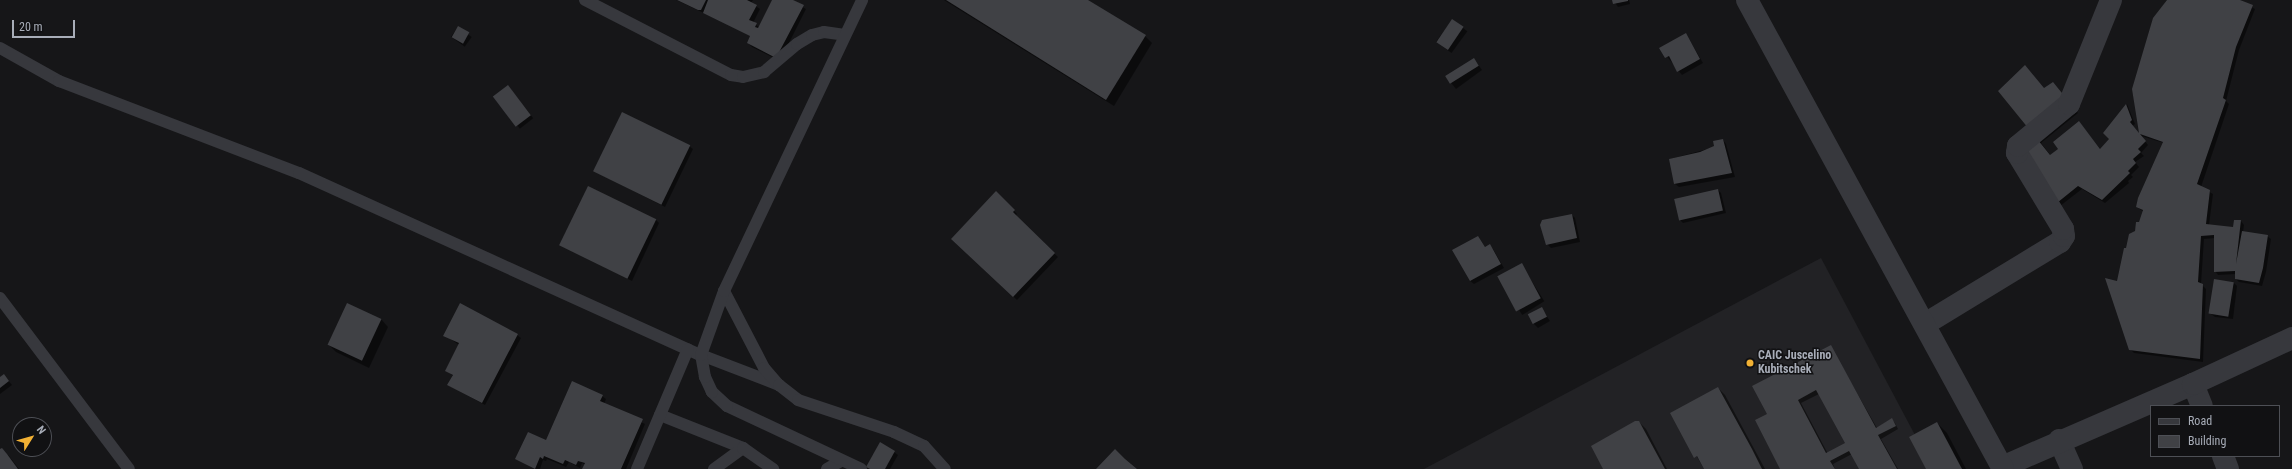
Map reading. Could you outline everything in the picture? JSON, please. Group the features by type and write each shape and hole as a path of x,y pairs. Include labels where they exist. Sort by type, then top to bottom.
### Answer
{"street":[{"path":"1747,0 1926,324 2003,468 2059,440 2193,384 2292,338"},
{"path":"1926,324 2060,242 2064,236 2063,229 2017,154 2018,146 2069,104 2111,0"},
{"path":"2193,384 2202,405"},
{"path":"2059,440 2072,469"},
{"path":"2223,457 2228,469"}],"lane":[{"path":"585,0 731,75 743,77 764,72 797,44 812,35 824,32 845,35"},
{"path":"861,469 841,461 727,406 712,392 704,377 701,355 724,290 862,0"},
{"path":"0,48 59,81 298,173 701,355 779,385"},
{"path":"724,290 764,368 779,385 798,400 894,432 924,446 942,468"},
{"path":"0,298 129,469"},
{"path":"638,469 688,349"},
{"path":"660,414 743,448 773,469"},
{"path":"714,469 743,448"},
{"path":"827,469 841,461"}],"shaded area":[{"name":"CAIC Juscelino Kubitschek","path":"1821,258 1933,469 1424,469"}],"building":[{"path":"677,0 706,0 701,10 698,10"},
{"path":"708,0 747,0 757,5 749,20 757,23 755,27 758,28 772,0 793,0 804,5 776,58 747,43 750,36 703,13"},
{"path":"946,0 1088,0 1146,35 1106,100"},
{"path":"1612,0 1628,0 1628,1 1613,4"},
{"path":"2167,0 2240,0 2253,5 2236,47 2223,98 2226,100 2197,184 2210,190 2206,224 2233,227 2234,220 2241,220 2236,264 2242,231 2268,235 2259,283 2235,279 2235,271 2214,272 2214,235 2201,236 2198,282 2203,284 2200,359 2129,350 2105,278 2117,281 2124,248 2126,248 2129,234 2135,231 2136,222 2139,222 2143,210 2136,207 2138,198 2163,142 2140,134 2146,141 2138,149 2141,152 2133,159 2136,163 2128,171 2130,173 2102,200 2078,186 2047,211 2013,159 2037,139 1998,91 2025,65 2044,88 2053,82 2075,109 2038,140 2050,155 2058,149 2053,142 2079,121 2100,149 2109,139 2103,133 2126,104 2132,120 2130,122 2139,133 2132,89 2153,18"},
{"path":"1452,19 1464,27 1448,50 1436,42"},
{"path":"458,26 469,32 463,44 452,37"},
{"path":"1686,33 1700,59 1677,72 1669,56 1665,58 1659,48"},
{"path":"1474,58 1479,66 1450,84 1445,76"},
{"path":"508,85 531,115 516,127 493,96"},
{"path":"622,112 690,145 661,205 593,171"},
{"path":"1723,139 1732,173 1674,184 1669,159 1700,152 1714,146 1713,141"},
{"path":"588,186 656,219 627,279 559,245"},
{"path":"1718,189 1723,210 1679,221 1674,199"},
{"path":"996,191 1015,210 1013,212 1055,253 1013,297 951,239"},
{"path":"1572,214 1577,238 1546,245 1540,225 1542,220"},
{"path":"1478,236 1485,247 1490,244 1501,264 1470,281 1452,250"},
{"path":"1522,263 1541,298 1516,311 1497,276"},
{"path":"2214,279 2234,282 2228,317 2209,314"},
{"path":"347,303 381,319 362,361 328,345"},
{"path":"460,303 518,334 482,403 447,385 453,375 445,371 459,343 443,336"},
{"path":"1542,307 1547,317 1533,324 1528,314"},
{"path":"1831,345 1876,428 1892,418 1896,426 1878,435 1897,469 1859,469 1849,451 1830,461 1835,469 1780,469 1755,420 1767,414 1752,386","holes":["1816,390 1845,443 1826,453 1798,400"]},
{"path":"4,374 9,381 0,388 0,377"},
{"path":"572,381 603,395 600,401 643,419 621,469 582,469 585,463 578,461 576,465 565,460 563,464 544,456 543,459 540,457 535,469 515,459 528,432 546,440"},
{"path":"1718,387 1762,469 1704,469 1697,456 1694,458 1670,413"},
{"path":"1635,421 1639,421 1665,469 1603,469 1591,446"},
{"path":"1937,422 1962,469 1926,469 1909,437"},
{"path":"880,442 895,451 885,469 870,469 866,467"},
{"path":"2,448 18,469 0,469 0,449"},
{"path":"1115,449 1125,459 1137,469 1096,469"}],"place":[{"name":"CAIC Juscelino Kubitschek","path":"1750,363"}]}
